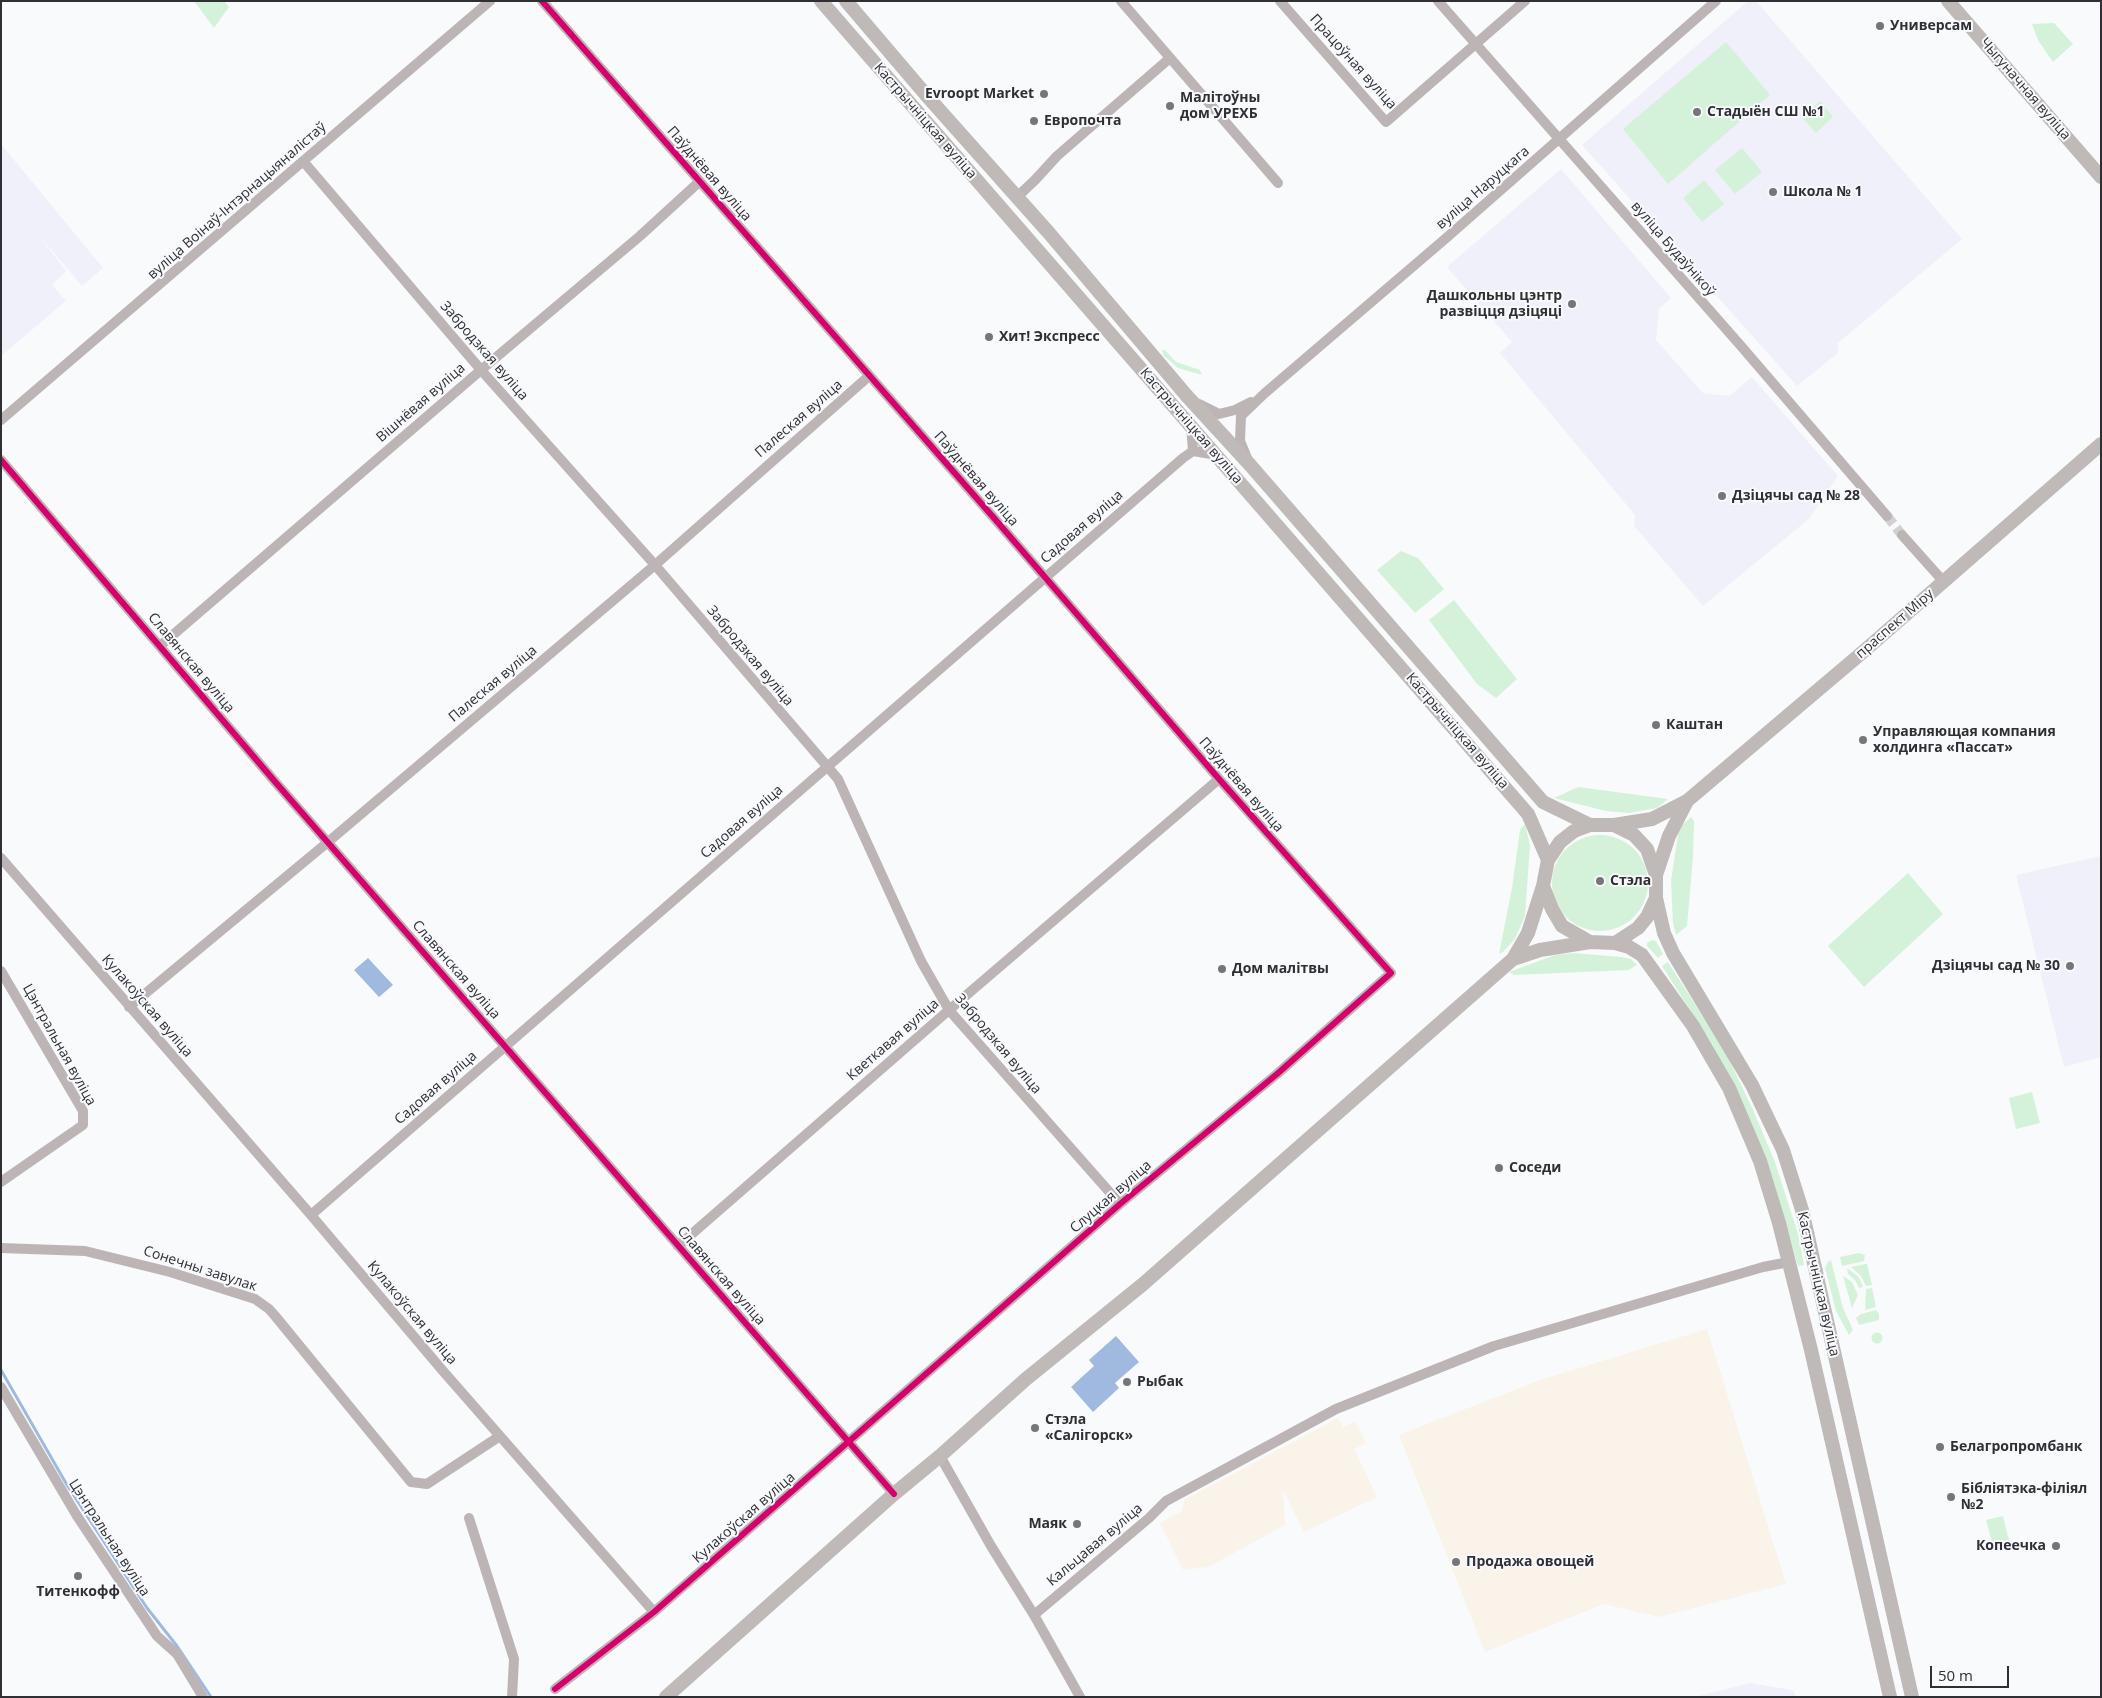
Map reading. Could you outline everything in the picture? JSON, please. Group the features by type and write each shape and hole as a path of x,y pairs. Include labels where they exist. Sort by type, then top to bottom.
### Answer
{"main road":[{"name":"Кастрычніцкая вуліца","path":"821,1 1528,814 1548,860"},
{"name":"Кастрычніцкая вуліца","path":"846,1 1186,395 1251,466 1543,802 1590,825"},
{"name":"Чыгуначная вуліца","path":"1948,1 2101,177"},
{"name":"праспект Міру","path":"1687,801 1864,651 2101,444"},
{"path":"666,1697 1026,1379 1136,1290 1514,959 1528,933 1543,886 1548,860 1560,842 1574,831 1590,825 1614,825 1652,819 1687,801"},
{"path":"1514,959 1540,950 1590,942 1615,943 1638,928 1647,917 1656,898 1656,875 1669,836 1687,801"},
{"path":"1614,825 1634,835 1647,848 1656,875"},
{"path":"1543,886 1552,909 1562,926 1590,942"},
{"name":"Кастрычніцкая вуліца","path":"1656,898 1664,933 1673,954 1752,1085 1783,1150 1789,1168 1810,1243 1912,1697"},
{"name":"Кастрычніцкая вуліца","path":"1615,943 1629,947 1642,955 1693,1026 1729,1088 1760,1161 1789,1262 1890,1697"}],"street":[{"name":"вуліца Воінаў-Інтэрнацыяналістаў","path":"1,420 490,1"},
{"name":"Паўднёвая вуліца","path":"542,1 1219,779 1391,973"},
{"path":"1121,1 1278,183"},
{"name":"Працоўная вуліца","path":"1280,1 1386,122 1475,44"},
{"name":"вуліца Будаўнікоў","path":"1438,1 1741,346 1886,516"},
{"path":"1475,44 1525,1"},
{"name":"вуліца Наруцкага","path":"1265,393 1445,239 1716,1"},
{"path":"1016,197 1057,156 1170,58"},
{"name":"Забродзкая вуліца","path":"303,161 480,370 654,565 838,779 921,962 949,1010 1120,1204"},
{"name":"Вішнёвая вуліца","path":"160,646 480,370 640,236 699,182"},
{"name":"Палеская вуліца","path":"129,1007 328,842 654,565 869,376"},
{"path":"1186,395 1207,409 1219,414 1235,410 1265,393"},
{"path":"1251,466 1240,441 1241,416 1265,393"},
{"path":"1191,426 1192,452 1217,455"},
{"name":"Садовая вуліца","path":"311,1215 1045,577 1192,452"},
{"name":"Славянская вуліца","path":"1,460 328,842 894,1494"},
{"path":"1902,535 1943,581"},
{"name":"Кветкавая вуліца","path":"678,1246 949,1010 1219,779"},
{"name":"Кулакоўская вуліца","path":"1,858 311,1215 496,1438 650,1615 849,1443"},
{"name":"Цэнтральная вуліца","path":"1,971 83,1111 83,1126 1,1182"},
{"name":"Слуцкая вуліца","path":"849,1443 1120,1204 1277,1074 1391,973"},
{"name":"Сонечны завулак","path":"1,1248 85,1251 170,1272 255,1299 269,1309 276,1317 411,1482 427,1484 496,1438"},
{"name":"Кастрычніцкая вуліца","path":"1336,1409 1494,1346 1763,1267 1789,1262"},
{"name":"Цэнтральная вуліца","path":"1,1388 76,1516 157,1636 176,1654 203,1697"},
{"name":"Кальцавая вуліца","path":"1034,1615 1149,1518 1166,1501 1336,1409"},
{"path":"940,1456 1080,1697"},
{"path":"469,1518 514,1658 512,1697"},
{"path":"555,1689 650,1615"}],"shaded area":[{"name":"Школа № 1","path":"1748,1 1756,1 1962,239 1838,343 1838,353 1797,386 1582,145"},
{"path":"1,144 103,268 82,286 37,233 66,271 52,285 66,301 1,356"},
{"path":"1561,169 1671,298 1659,309 1656,340 1703,393 1729,396 1752,377 1838,476 1809,519 1703,606 1634,526 1635,515 1500,353 1512,342 1447,267"},
{"name":"Дзіцячы сад № 30","path":"2101,856 2101,1057 2064,1067 2016,875"},
{"path":"1707,1329 1786,1584 1659,1617 1604,1604 1485,1652 1399,1435 1540,1380"},
{"path":"1338,1418 1343,1427 1355,1421 1366,1443 1354,1449 1377,1497 1304,1532 1283,1490 1285,1525 1208,1567 1183,1570 1160,1523 1182,1511 1184,1500"},
{"path":"1750,1683 1792,1690 1796,1696 1801,1697 1694,1697"}],"green space":[{"path":"194,1 224,1 229,7 214,28"},
{"path":"2054,23 2073,44 2053,62 2038,40 2032,24"},
{"name":"Стадыён СШ №1","path":"1726,42 1770,95 1668,184 1623,129"},
{"path":"1820,101 1833,117 1816,133 1802,117"},
{"path":"1742,148 1762,172 1735,194 1715,170"},
{"path":"1704,180 1724,204 1702,222 1683,198"},
{"path":"1162,350 1165,350 1176,362 1200,370 1202,375 1178,368 1164,356"},
{"path":"1401,551 1418,558 1444,589 1415,613 1377,570"},
{"path":"1454,600 1517,679 1496,698 1477,684 1429,620"},
{"path":"1578,787 1668,799 1657,808 1629,813 1606,811 1554,798"},
{"path":"1691,817 1694,821 1693,857 1687,926 1676,935 1673,923 1671,881 1679,828"},
{"path":"1525,824 1530,845 1525,916 1515,939 1499,954 1512,888 1520,830"},
{"path":"1591,835 1609,835 1627,843 1640,856 1648,874 1645,902 1627,923 1609,931 1591,931 1573,923 1560,910 1552,892 1552,874 1560,856 1573,843"},
{"path":"1908,873 1943,914 1864,987 1828,946"},
{"path":"1652,940 1656,941 1663,954 1658,958 1647,946 1647,943"},
{"path":"1573,953 1621,957 1631,959 1637,965 1629,970 1514,975 1509,972 1555,955"},
{"path":"1668,962 1726,1053 1753,1110 1775,1162 1798,1234 1804,1265 1798,1266 1772,1177 1753,1129 1712,1044 1662,966"},
{"path":"2032,1092 2040,1123 2016,1129 2009,1098"},
{"path":"1859,1253 1865,1255 1864,1261 1842,1266 1840,1257"},
{"path":"1831,1260 1843,1308 1853,1330 1849,1335 1836,1311 1825,1268"},
{"path":"1867,1264 1872,1285 1866,1286 1861,1276 1851,1267"},
{"path":"1847,1268 1859,1277 1863,1287 1859,1288 1855,1280 1848,1274"},
{"path":"1843,1276 1852,1282 1858,1295 1852,1308"},
{"path":"1872,1288 1876,1307 1865,1310 1866,1289"},
{"path":"1876,1310 1879,1314 1879,1320 1859,1325 1856,1318 1861,1314"},
{"path":"1877,1332 1883,1338 1877,1344 1871,1338"},
{"path":"2003,1516 2009,1540 1993,1545 1986,1520"}],"water":[{"path":"368,958 393,985 379,997 354,970"},
{"path":"1116,1336 1139,1362 1115,1383 1119,1388 1093,1412 1071,1387 1094,1366 1089,1360"}],"waterway":[{"path":"1,1370 67,1485 147,1608 177,1646 211,1697"}],"tunnel":[{"path":"1887,516 1902,535"}],"cycle path":[{"path":"542,1 994,518 1219,779 1391,973 1277,1074 1120,1204 654,1612 555,1689"},
{"path":"1,460 277,784 894,1494"}],"place":[{"name":"Универсам","path":"1880,26"},
{"name":"Evroopt Market","path":"1044,94"},
{"name":"Малітоўны дом УРЕХБ","path":"1170,106"},
{"name":"Стадыён СШ №1","path":"1697,112"},
{"name":"Европочта","path":"1034,121"},
{"name":"Школа № 1","path":"1773,192"},
{"name":"Дашкольны цэнтр развіцця дзіцяці","path":"1572,304"},
{"name":"Хит! Экспресс","path":"989,337"},
{"name":"Дзіцячы сад № 28","path":"1722,496"},
{"name":"Каштан","path":"1656,725"},
{"name":"Управляющая компания холдинга «Пассат»","path":"1863,740"},
{"name":"Стэла","path":"1600,881"},
{"name":"Дзіцячы сад № 30","path":"2070,966"},
{"name":"Дом малітвы","path":"1222,969"},
{"name":"Соседи","path":"1499,1168"},
{"name":"Рыбак","path":"1127,1382"},
{"name":"Стэла «Салігорск»","path":"1035,1428"},
{"name":"Белагропромбанк","path":"1940,1447"},
{"name":"Бібліятэка-філіял №2","path":"1951,1497"},
{"name":"Маяк","path":"1077,1524"},
{"name":"Копеечка","path":"2056,1546"},
{"name":"Продажа овощей","path":"1456,1562"},
{"name":"Титенкофф","path":"78,1576"}]}
